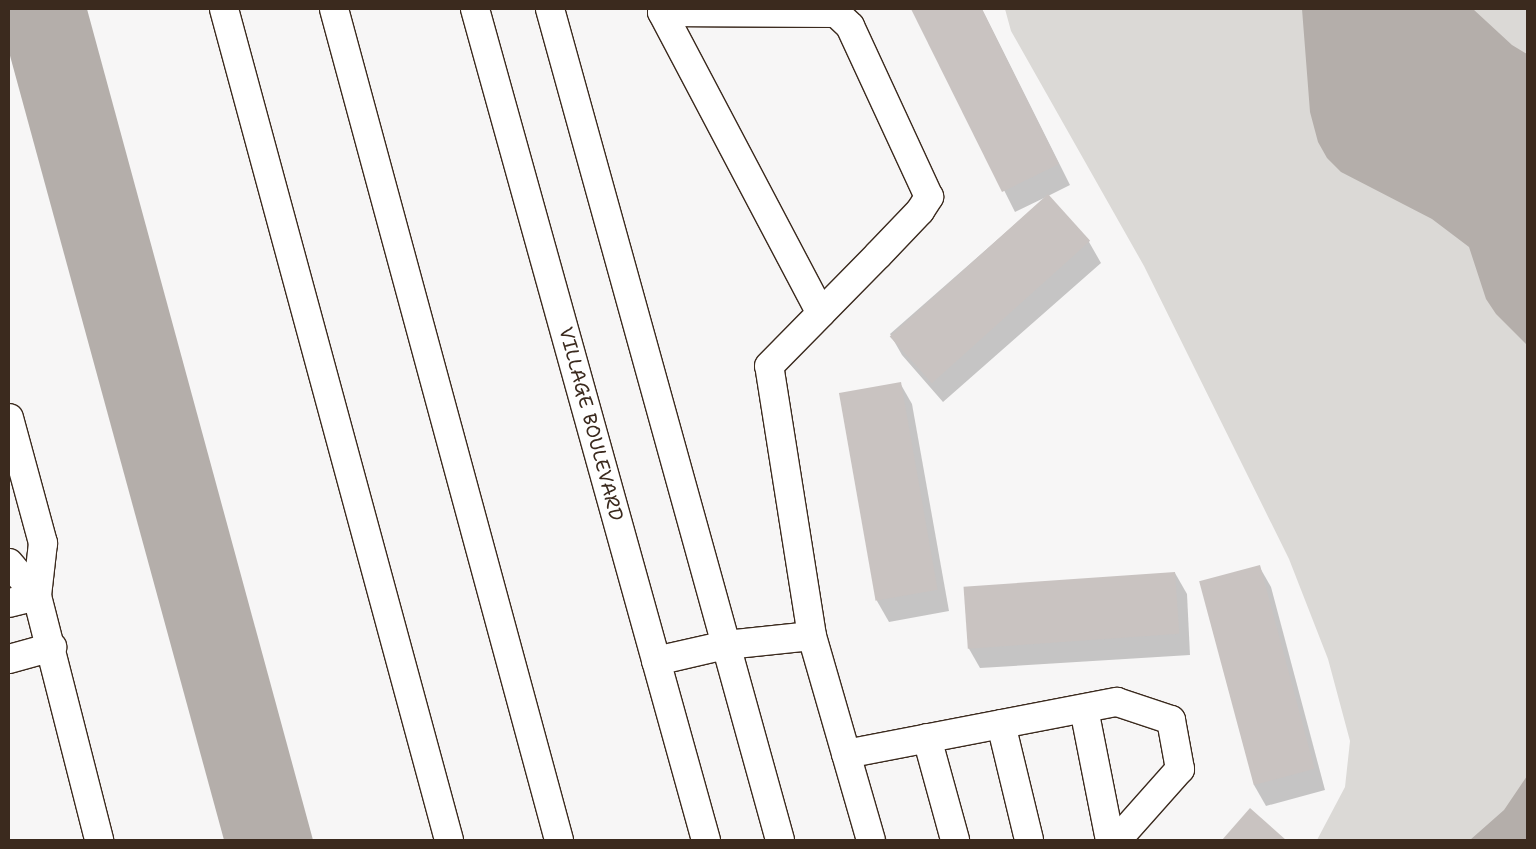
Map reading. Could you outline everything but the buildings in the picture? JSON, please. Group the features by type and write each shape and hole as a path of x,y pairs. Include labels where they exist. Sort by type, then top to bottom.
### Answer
{"main road":[{"path":"224,9 449,840"},
{"path":"334,9 559,840"},
{"name":"VILLAGE BOULEVARD","path":"476,9 706,840"},
{"path":"550,9 780,840"},
{"path":"820,313 661,10 838,11 850,26 929,197 920,211 769,366 812,636 871,840"},
{"path":"9,418 43,543 37,596 52,647 99,840"},
{"path":"9,563 37,596"},
{"path":"9,603 37,596"},
{"path":"656,662 726,645 812,636"},
{"path":"9,659 52,647"},
{"path":"846,754 1118,702 1171,720 1180,769 1117,840"},
{"path":"1084,709 1110,840"},
{"path":"1001,724 1029,840"},
{"path":"927,738 955,840"}],"shaded area":[{"path":"9,9 87,9 313,840 224,840 9,52"},
{"path":"1005,9 1527,9 1527,840 1317,840 1345,787 1350,741 1328,659 1289,559 1144,266 1011,31"},
{"path":"1302,9 1473,9 1512,45 1527,54 1527,345 1496,314 1486,299 1469,247 1432,219 1341,172 1327,158 1318,142 1310,112"},
{"path":"1527,776 1527,840 1470,840 1504,810"}]}
